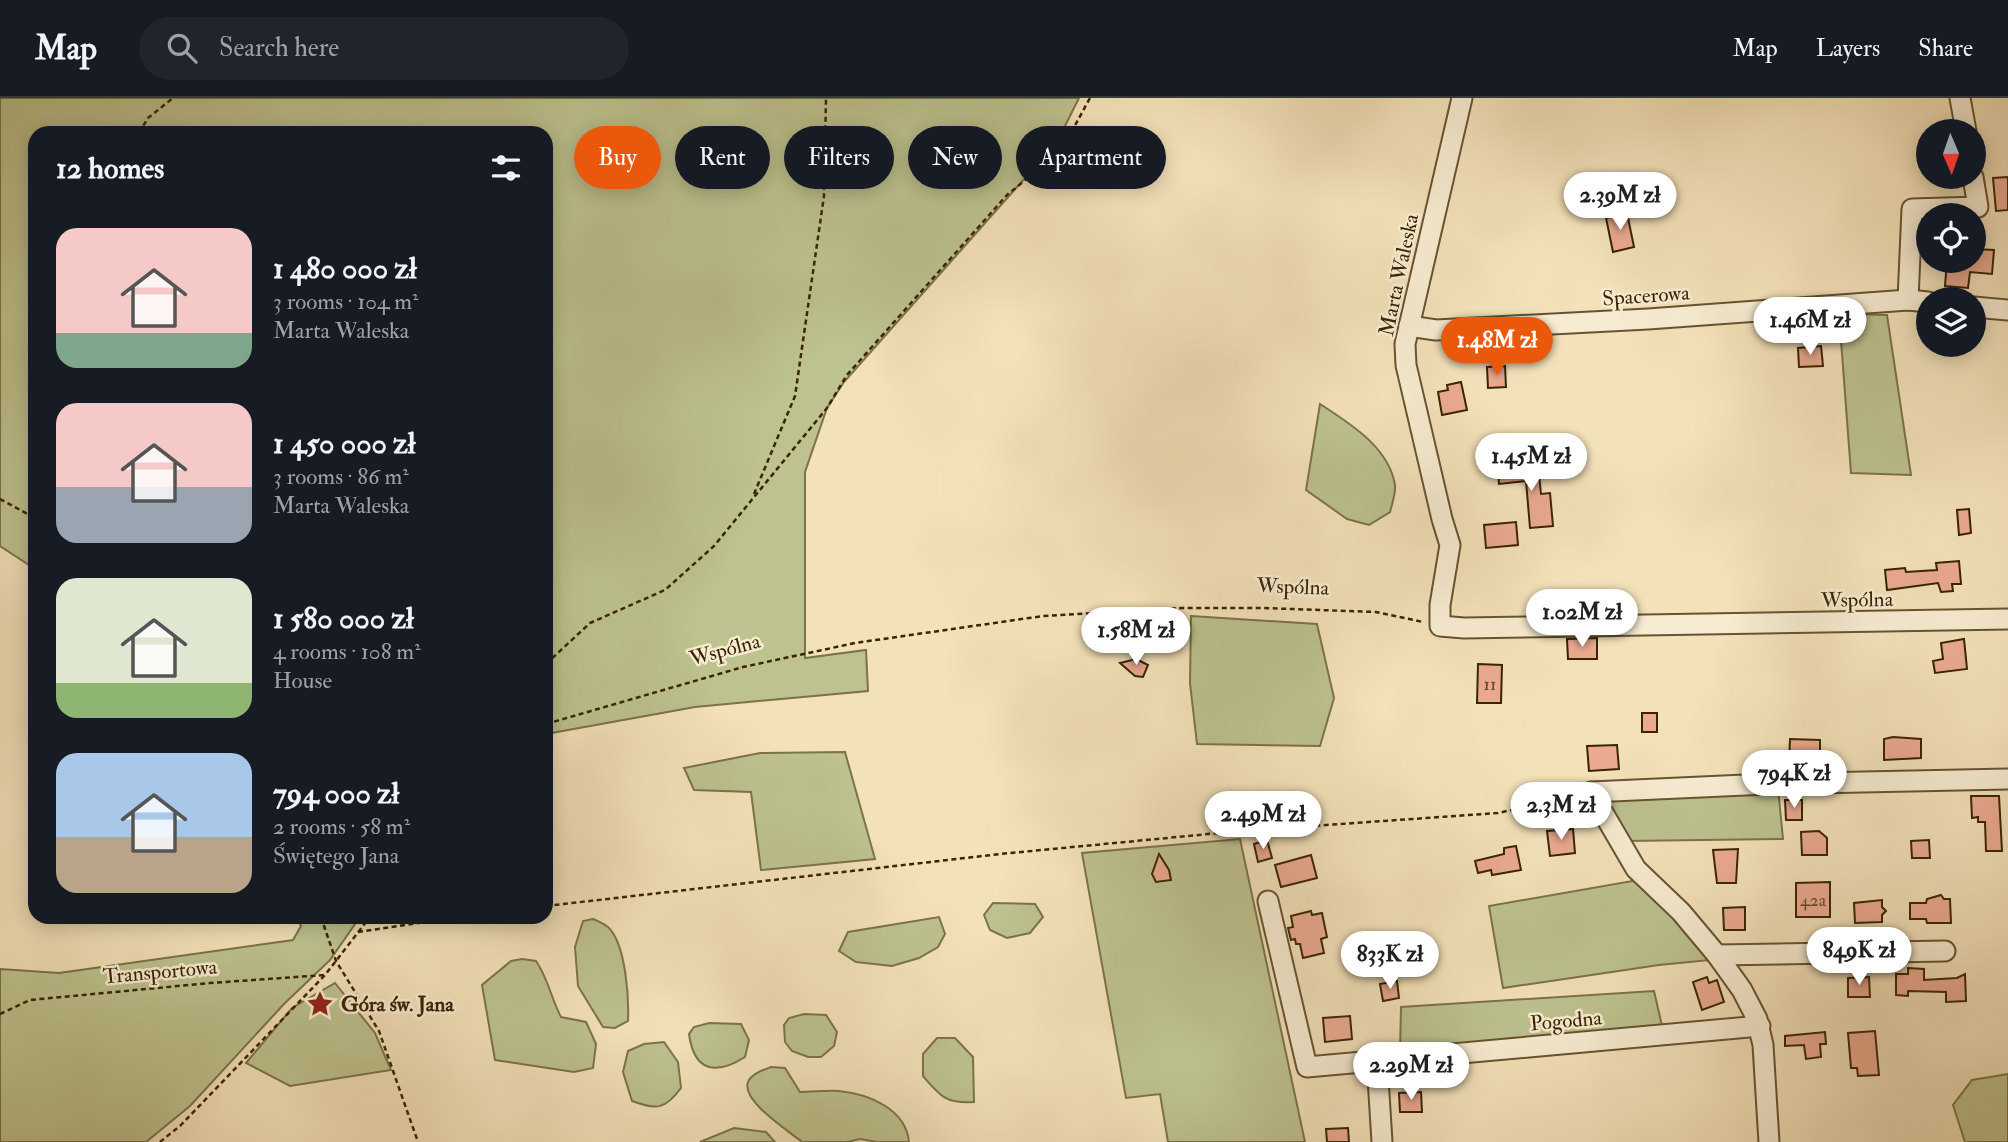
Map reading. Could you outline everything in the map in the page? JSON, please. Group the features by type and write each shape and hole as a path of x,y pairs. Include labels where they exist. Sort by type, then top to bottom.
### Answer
{"street":[{"name":"Marta Waleska","path":"1440,626 1440,605 1450,545 1406,365 1405,344 1462,98"},
{"path":"1960,98 1964,119"},
{"path":"1908,300 1912,209 1978,207 1975,189"},
{"name":"Spacerowa","path":"1409,326 1436,330 1916,301"},
{"path":"1986,308 2008,310"},
{"name":"Wspólna","path":"1440,626 1464,628 2008,619"},
{"path":"1769,1142 1760,1026 1742,990 1681,912 1636,869 1591,792 1767,784 2008,779"},
{"name":"Pogodna","path":"1268,901 1307,1067 1760,1026"},
{"path":"1717,955 1945,951"},
{"path":"1377,1062 1382,1142"}],"path":[{"path":"143,126 148,118 173,98"},
{"path":"753,497 795,396 824,196 827,98"},
{"path":"553,657 590,623 665,590 714,546 827,408 847,375 1007,195 1061,151 1090,98"},
{"path":"0,499 28,514"},
{"name":"Wspólna","path":"553,722 743,667 855,643 1043,616 1182,608 1263,608 1376,612 1440,626"},
{"path":"553,905 1013,852 1240,831 1498,813 1591,792"},
{"path":"324,924 337,961 379,1031 418,1142"},
{"path":"160,1142 181,1125 325,975 364,924"},
{"path":"358,932 411,924"},
{"name":"Transportowa","path":"0,1014 30,1000 325,975"}],"green space":[{"path":"0,98 1079,98 1065,126 1016,126 1016,188 844,382 827,408 805,472 805,658 866,650 868,691 695,707 553,733 553,126 28,126 28,564 0,546"},
{"path":"1839,314 1887,315 1911,475 1851,473"},
{"path":"1320,404 1366,437 1385,459 1391,471 1395,488 1390,512 1369,525 1347,519 1306,490"},
{"path":"1191,616 1317,624 1334,698 1320,746 1197,744 1190,683"},
{"path":"845,752 875,859 761,870 751,792 694,790 684,768 760,753"},
{"path":"1778,788 1783,839 1625,841 1600,798"},
{"path":"1240,839 1305,1142 1168,1142 1160,1094 1126,1098 1082,853"},
{"path":"1638,880 1677,914 1710,960 1503,988 1489,906"},
{"path":"993,903 1035,904 1043,917 1030,933 1007,938 990,930 984,915"},
{"path":"939,917 945,934 938,947 919,958 892,966 856,962 839,951 848,932"},
{"path":"593,919 608,927 623,958 628,1021 615,1028 603,1027 578,986 575,947 583,921"},
{"path":"300,924 355,924 330,960 284,1004 190,1106 146,1142 0,1142 0,969 59,973 293,940"},
{"path":"511,961 536,961 561,1017 586,1022 596,1044 593,1068 574,1072 495,1060 482,985"},
{"path":"335,983 375,1033 391,1070 290,1086 246,1063 292,1008"},
{"path":"1654,991 1663,1030 1400,1052 1401,1007"},
{"path":"804,1014 826,1015 837,1032 834,1046 821,1057 808,1057 792,1051 785,1042 784,1025 789,1018"},
{"path":"709,1023 741,1024 749,1040 745,1057 724,1067 715,1068 701,1063 689,1034 694,1027"},
{"path":"937,1038 955,1038 973,1057 974,1102 957,1102 944,1097 923,1076 923,1054"},
{"path":"664,1042 678,1062 681,1088 670,1101 660,1106 648,1106 632,1101 623,1072 628,1051 644,1044"},
{"path":"771,1067 785,1068 800,1092 850,1093 884,1105 901,1121 909,1142 860,1139 847,1142 802,1142 759,1106 748,1090 748,1082 752,1077"},
{"path":"2008,1074 2008,1142 1965,1142 1953,1105 1972,1080"},
{"path":"734,1128 766,1132 775,1142 700,1142"}],"building":[{"path":"2008,177 2008,210 1996,211 1993,178"},
{"path":"1627,213 1634,247 1613,252 1606,218"},
{"path":"1986,250 1994,250 1992,274 1981,273 1986,273"},
{"path":"1946,273 1970,273 1968,287 1945,286"},
{"path":"1821,346 1823,366 1799,367 1798,348"},
{"path":"1505,366 1506,387 1488,388 1487,367"},
{"path":"1461,382 1467,410 1442,415 1438,392 1448,390 1447,385"},
{"path":"1538,464 1541,494 1550,493 1553,526 1530,528 1526,481 1499,484 1498,468"},
{"path":"1969,509 1971,533 1959,535 1957,510"},
{"path":"1516,522 1518,545 1486,548 1484,525"},
{"path":"1959,561 1961,584 1952,584 1953,591 1941,592 1938,583 1887,590 1885,570 1937,570 1936,563"},
{"path":"1597,638 1597,659 1568,659 1567,639"},
{"path":"1964,639 1967,669 1935,673 1933,661 1943,659 1941,643"},
{"path":"1136,659 1148,665 1143,677 1135,676 1120,663"},
{"path":"1478,664 1502,665 1501,703 1477,703"},
{"path":"1642,713 1657,713 1657,732 1642,732"},
{"path":"1790,739 1820,740 1820,763 1789,762"},
{"path":"1884,739 1921,739 1921,758 1884,760"},
{"path":"1617,745 1619,769 1589,771 1587,746"},
{"path":"1971,796 1999,796 2002,851 1986,851 1985,822 1978,822 1978,817 1972,818"},
{"path":"1785,800 1802,800 1802,820 1786,820"},
{"path":"1573,829 1575,853 1550,856 1547,831"},
{"path":"1819,831 1827,838 1827,855 1802,855 1801,832"},
{"path":"1267,840 1272,858 1258,862 1254,844"},
{"path":"1929,840 1930,858 1912,858 1911,841"},
{"path":"1516,846 1521,870 1492,875 1491,870 1478,873 1475,861 1504,854 1504,848"},
{"path":"1738,849 1736,883 1717,883 1713,850"},
{"path":"1159,854 1169,870 1171,880 1156,882 1152,874"},
{"path":"1311,855 1317,878 1281,887 1275,865"},
{"path":"1830,882 1830,917 1796,917 1796,883"},
{"path":"1941,895 1944,899 1950,899 1951,923 1927,923 1926,919 1910,919 1910,903 1926,903 1927,899"},
{"path":"1882,900 1882,907 1886,911 1882,915 1882,922 1855,923 1854,903"},
{"path":"1745,907 1745,930 1724,930 1723,908"},
{"path":"1311,911 1312,915 1322,913 1327,937 1321,939 1324,953 1303,958 1300,944 1296,944 1295,939 1291,940 1288,928 1293,927 1291,916"},
{"path":"1427,935 1432,960 1402,966 1399,949 1406,948 1404,940"},
{"path":"1908,968 1924,969 1924,980 1957,978 1965,974 1966,1001 1946,1002 1946,992 1908,991 1908,996 1896,995 1896,974 1908,974"},
{"path":"1707,977 1709,983 1717,980 1724,1002 1702,1010 1693,982"},
{"path":"1869,977 1870,997 1848,997 1848,978"},
{"path":"1397,981 1399,998 1383,1001 1380,984"},
{"path":"1350,1016 1352,1039 1325,1042 1323,1018"},
{"path":"1875,1031 1879,1075 1858,1076 1857,1068 1851,1068 1848,1033"},
{"path":"1825,1032 1826,1044 1820,1044 1821,1057 1806,1059 1804,1045 1785,1046 1785,1036"},
{"path":"1421,1092 1422,1112 1400,1112 1399,1093"},
{"path":"1348,1128 1349,1142 1327,1142 1326,1129"}],"place":[{"name":"Góra św. Jana","path":"320,1004"}]}
